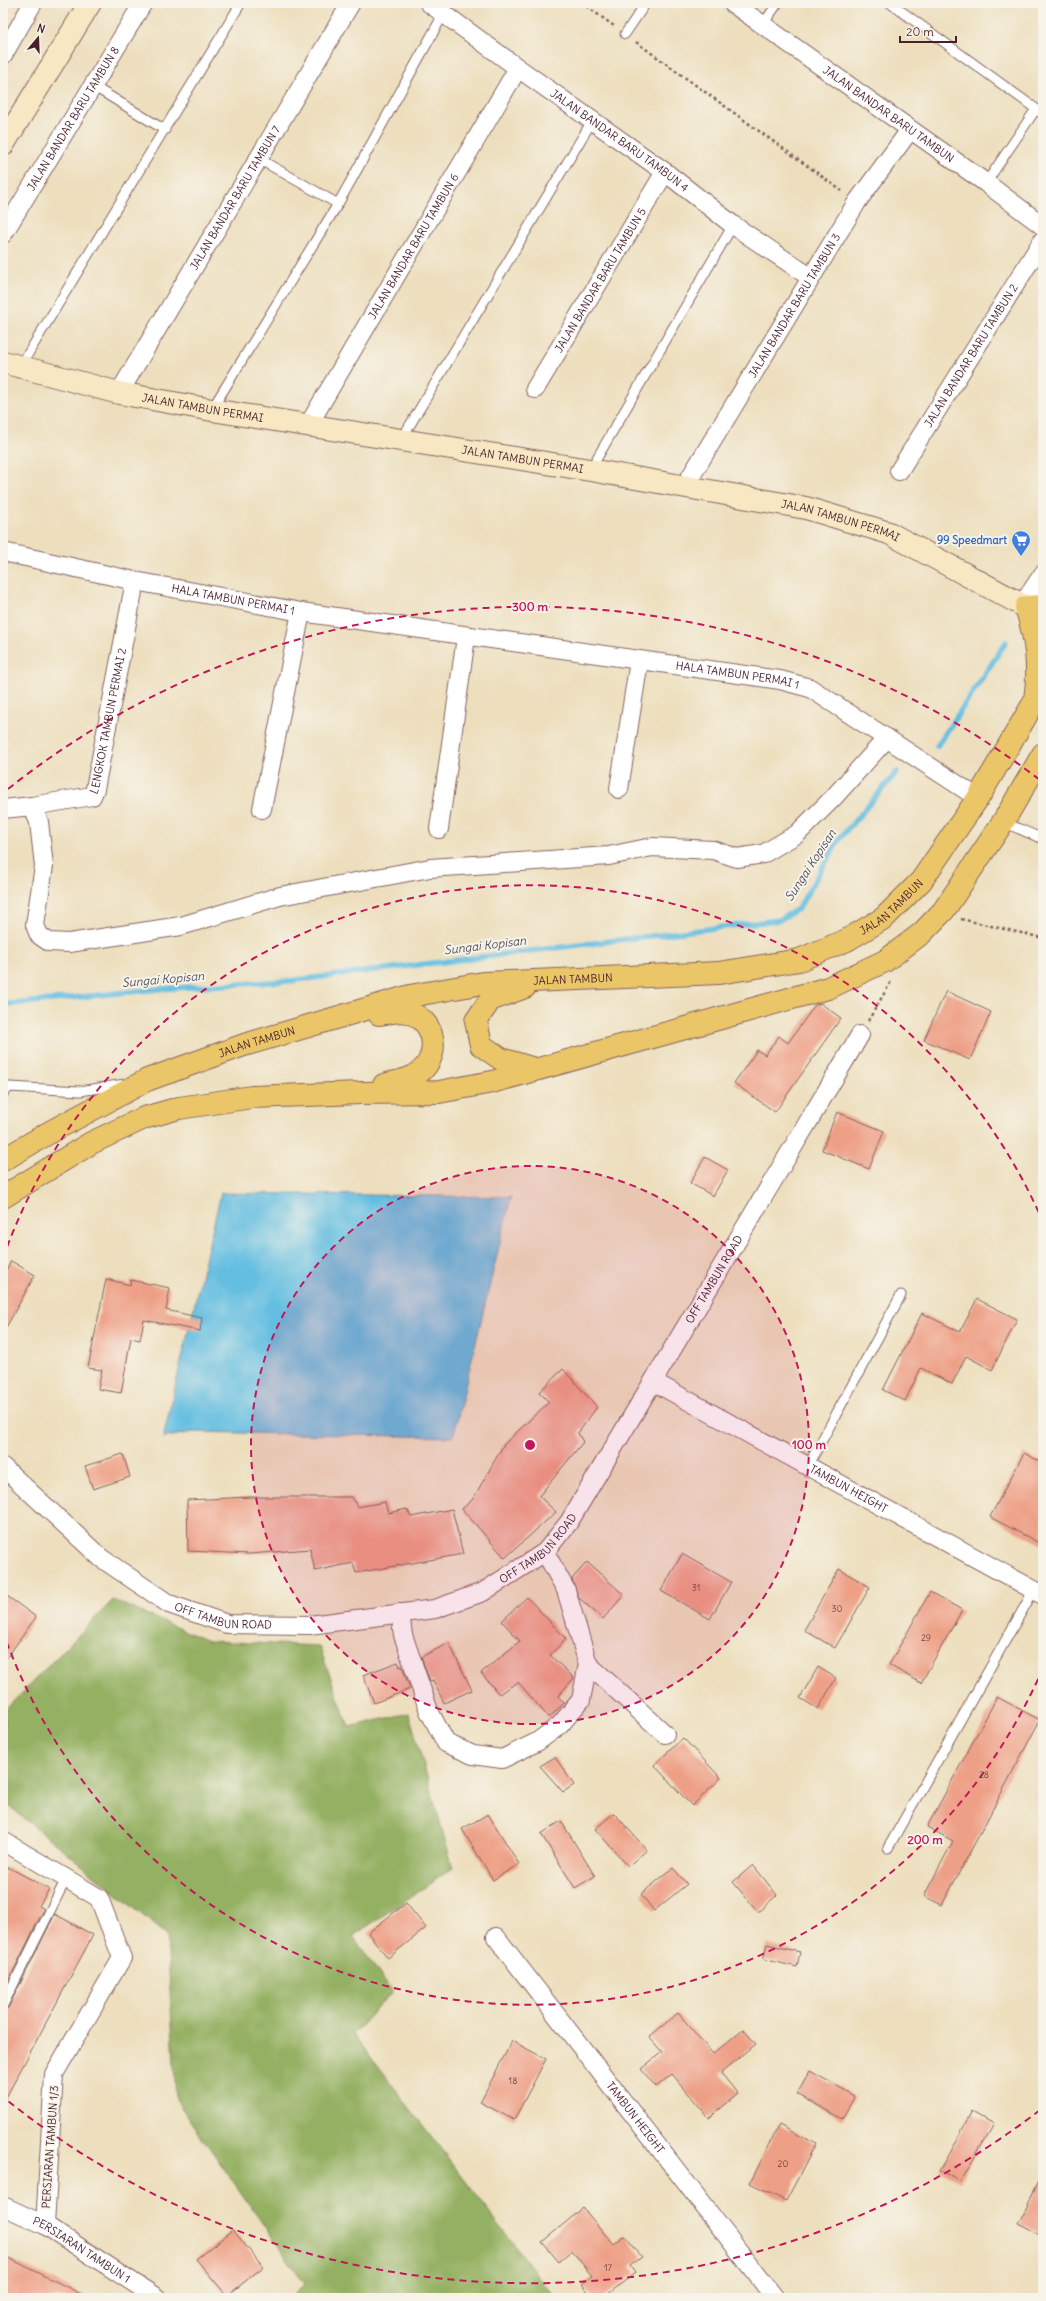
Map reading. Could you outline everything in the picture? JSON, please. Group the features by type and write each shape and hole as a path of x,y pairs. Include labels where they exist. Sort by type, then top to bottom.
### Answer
{"main road":[{"path":"1030,606 1039,673 1039,694"},
{"name":"JALAN TAMBUN","path":"3,1160 56,1128 147,1080 244,1045 389,1002 424,993 483,983 719,973 799,960 834,946 884,918 921,881 978,798 1039,694"},
{"path":"3,1197 91,1143 144,1118 179,1108 252,1097 439,1092 492,1082 828,988 885,961 922,932 944,910 1004,822 1043,754"},
{"path":"535,1069 501,1059 481,1045 476,1021 490,1000 543,981"},
{"path":"338,1018 406,1012 424,1020 434,1040 430,1060 415,1076 360,1093"}],"street":[{"path":"3,55 33,3"},
{"path":"3,145 90,3"},
{"name":"JALAN BANDAR BARU TAMBUN 8","path":"3,234 143,3"},
{"name":"JALAN BANDAR BARU TAMBUN 7","path":"119,393 351,3"},
{"name":"JALAN BANDAR BARU TAMBUN","path":"732,3 986,183 1043,226"},
{"name":"JALAN BANDAR BARU TAMBUN 4","path":"436,8 665,172 733,225 810,277"},
{"name":"JALAN BANDAR BARU TAMBUN 6","path":"308,424 518,68"},
{"name":"JALAN BANDAR BARU TAMBUN 3","path":"685,486 810,277 857,202 910,130"},
{"name":"JALAN BANDAR BARU TAMBUN 5","path":"535,389 665,172"},
{"name":"JALAN BANDAR BARU TAMBUN 2","path":"899,471 1043,240"},
{"name":"JALAN TAMBUN PERMAI","path":"11,365 119,393 212,410 308,424 590,470 806,508 889,533 1030,606"},
{"name":"HALA TAMBUN PERMAI 1","path":"3,552 135,582 301,612 466,637 780,680 810,688 978,798"},
{"path":"1030,606 1043,574"},
{"name":"LENGKOK TAMBUN PERMAI 2","path":"3,809 87,798 92,796 95,789 135,582"},
{"path":"262,809 301,612"},
{"path":"439,829 466,637"},
{"path":"619,789 639,661"},
{"path":"32,806 38,822 44,866 35,925 39,935 49,942 69,943 181,926 280,896 430,868 609,856 652,847 713,850 737,858 763,854 797,834 833,798 887,738"},
{"name":"OFF TAMBUN ROAD","path":"3,1467 101,1558 169,1604 227,1624 309,1625 436,1609 484,1592 546,1552 569,1522 860,1035"},
{"name":"TAMBUN HEIGHT","path":"654,1382 1039,1593"},
{"path":"400,1613 403,1635 429,1711 446,1743 473,1755 502,1759 537,1742 560,1725 581,1700 588,1664 566,1590 546,1552"},
{"path":"588,1664 665,1734"},
{"path":"3,1840 66,1879"},
{"name":"PERSIARAN TAMBUN 1/3","path":"45,2225 54,2074 122,1958 99,1898 66,1879"},
{"name":"TAMBUN HEIGHT","path":"496,1937 776,2298"},
{"name":"PERSIARAN TAMBUN 1","path":"3,2206 45,2225 157,2298"}],"lane":[{"path":"11,365 165,130 241,3"},
{"path":"625,34 646,3"},
{"path":"763,24 778,3"},
{"path":"890,3 1039,111 986,183"},
{"path":"212,410 338,204 436,8"},
{"path":"93,86 165,130"},
{"path":"400,440 592,120"},
{"path":"258,159 338,204"},
{"path":"590,470 733,225"},
{"path":"1004,822 1043,839"},
{"path":"3,1093 10,1087 80,1091 147,1080"},
{"path":"808,1466 901,1295"},
{"path":"888,1848 1039,1593"},
{"path":"3,2005 66,1879"}],"path":[{"path":"582,3 857,202"},
{"path":"944,910 952,917 1043,938"},
{"path":"860,1035 895,974"}],"green space":[{"path":"113,1600 208,1641 319,1646 349,1727 409,1713 453,1868 353,1936 392,1992 353,2034 555,2298 291,2298 305,2284 176,2100 167,1935 3,1801 3,1712"}],"water":[{"path":"221,1193 511,1197 453,1437 192,1432 163,1438"}],"building":[{"path":"946,991 991,1012 970,1060 924,1040"},
{"path":"820,1003 841,1018 775,1112 734,1083 757,1050 765,1055 779,1036 788,1043 815,1005"},
{"path":"837,1112 884,1131 869,1169 822,1150"},
{"path":"705,1157 728,1170 713,1196 690,1183"},
{"path":"11,1261 35,1275 3,1333 3,1277"},
{"path":"106,1279 130,1285 131,1280 170,1288 166,1310 202,1318 200,1331 144,1320 140,1340 131,1338 121,1393 98,1389 102,1370 88,1368"},
{"path":"977,1299 1017,1319 992,1370 966,1356 952,1384 921,1368 905,1401 883,1390 922,1313 960,1332"},
{"path":"563,1369 597,1407 578,1433 583,1442 539,1496 556,1512 505,1558 462,1509 473,1499 504,1444 549,1402 539,1392"},
{"path":"1024,1453 1043,1463 1043,1545 990,1517"},
{"path":"123,1454 130,1477 93,1489 85,1466"},
{"path":"251,1497 352,1497 357,1507 385,1502 388,1513 407,1509 411,1517 452,1509 463,1554 356,1573 353,1563 315,1571 310,1549 250,1554 188,1551 187,1500"},
{"path":"682,1554 731,1582 710,1619 661,1591"},
{"path":"587,1562 624,1595 603,1619 579,1598 572,1579"},
{"path":"839,1569 870,1587 835,1648 804,1630"},
{"path":"930,1592 962,1610 921,1683 889,1665"},
{"path":"3,1593 36,1617 3,1663"},
{"path":"527,1597 566,1639 550,1655 574,1678 558,1696 564,1703 549,1718 518,1682 499,1694 481,1673 520,1641 502,1621"},
{"path":"449,1643 472,1690 444,1703 433,1680 430,1681 421,1657"},
{"path":"398,1662 400,1667 402,1666 410,1689 374,1703 363,1675"},
{"path":"818,1667 836,1678 818,1709 800,1698"},
{"path":"997,1697 1040,1720 942,1905 924,1896 953,1841 927,1827"},
{"path":"683,1738 721,1778 692,1806 654,1765"},
{"path":"555,1757 574,1785 563,1792 540,1766"},
{"path":"614,1813 647,1850 628,1866 595,1829"},
{"path":"488,1814 519,1864 493,1880 462,1829"},
{"path":"561,1821 595,1876 575,1888 541,1834"},
{"path":"753,1865 777,1895 758,1912 733,1882"},
{"path":"8,1867 49,1889 39,1906 44,1909 3,1992 3,1876"},
{"path":"673,1868 687,1884 654,1911 641,1894"},
{"path":"406,1903 426,1928 388,1958 368,1933"},
{"path":"55,1914 93,1935 3,2103 3,2011 8,2008"},
{"path":"767,1944 800,1952 797,1967 763,1959"},
{"path":"678,2013 713,2054 743,2029 756,2044 721,2073 738,2094 709,2118 672,2074 656,2087 641,2069 662,2052 649,2037"},
{"path":"512,2041 546,2059 514,2120 480,2102"},
{"path":"810,2071 855,2096 842,2119 797,2094"},
{"path":"972,2112 993,2124 960,2182 939,2171"},
{"path":"779,2125 816,2144 786,2201 750,2183"},
{"path":"1043,2177 1043,2236 1019,2224"},
{"path":"583,2208 614,2245 625,2236 642,2257 630,2266 635,2273 603,2298 593,2298 582,2284 592,2276 572,2251 559,2262 542,2242"},
{"path":"233,2230 263,2267 227,2296 196,2259"},
{"path":"3,2255 89,2298 3,2298"}],"waterway":[{"path":"937,746 1006,642"},
{"name":"Sungai Kopisan","path":"3,1005 158,989 289,981 779,920 798,909 840,838 897,772"}],"place":[{"name":"99 Speedmart","path":"1021,557"}]}
